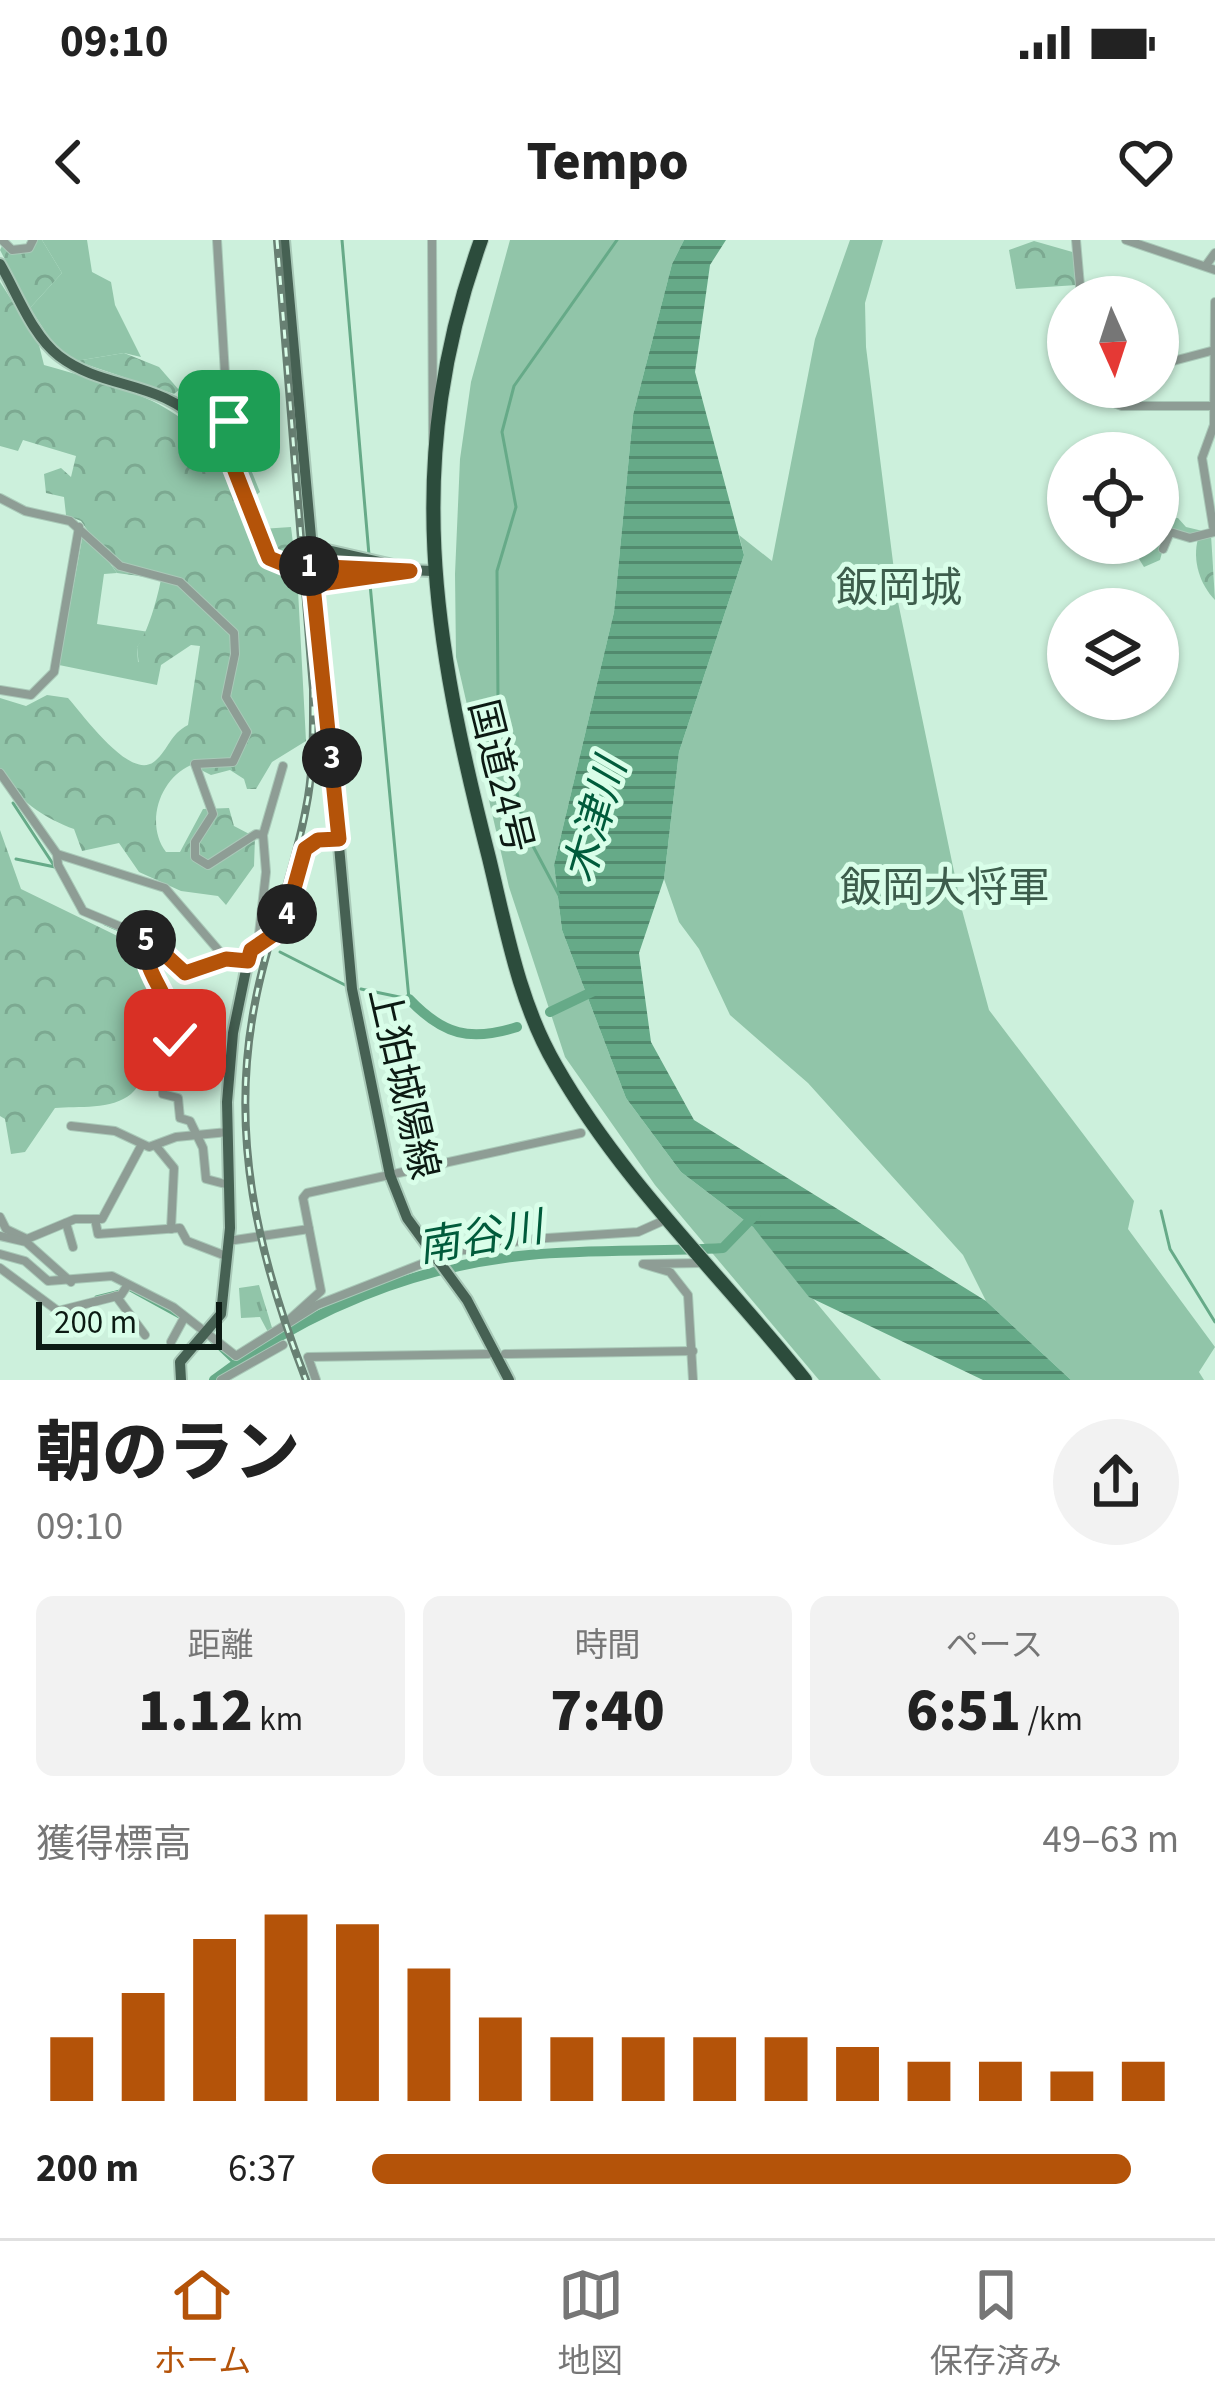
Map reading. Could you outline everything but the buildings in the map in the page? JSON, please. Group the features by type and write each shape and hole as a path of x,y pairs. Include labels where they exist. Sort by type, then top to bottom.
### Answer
{"highway":[{"name":"国道24号","path":"481,240 448,360 435,451 432,571 450,704 516,967 538,1030 589,1118 702,1262 805,1380"}],"main road":[{"name":"上狛城陽線","path":"284,240 352,989 390,1175 406,1218 484,1328 509,1380"},
{"path":"0,264 37,328 61,358 170,398 202,422 230,458 266,553 286,565 432,571"},
{"path":"310,546 410,571"},
{"path":"313,585 410,571"},
{"path":"181,1380 180,1362 221,1314 228,1241 233,1034 248,961 258,944 276,938 283,928 305,849 318,840 339,839"}],"street":[{"path":"2,240 12,250 28,248 33,240"},
{"path":"217,240 230,458"},
{"path":"432,240 430,432 435,451"},
{"path":"1076,240 1079,276"},
{"path":"1126,240 1211,267 1215,253"},
{"path":"1179,535 1190,538 1214,532 1202,458 1215,425 1210,351 1215,302"},
{"path":"1179,359 1210,351"},
{"path":"1179,406 1212,406"},
{"path":"0,498 79,527 120,566 180,582 234,633 236,653 226,697 248,732 233,762 195,764 213,814 195,842 195,857 208,865 263,835"},
{"path":"0,690 31,695 52,677 79,527"},
{"path":"258,944 266,872 263,835 283,766"},
{"path":"0,773 57,854 58,865 83,911 147,938 185,973 226,959 248,961"},
{"path":"57,854 165,888 226,959"},
{"path":"147,938 146,959 166,992 176,1032 163,1094 178,1098 179,1118 190,1121 200,1138 206,1179 229,1185"},
{"path":"71,1126 115,1131 141,1146 228,1132"},
{"path":"289,1323 321,1291 303,1198 307,1193 581,1133"},
{"path":"0,1236 24,1240 66,1223 102,1219 141,1146"},
{"path":"156,1146 174,1168 172,1228"},
{"path":"0,1217 6,1229 71,1282"},
{"path":"0,1254 25,1261 48,1281 112,1276 208,1332 236,1356 356,1288 492,1243 638,1232 668,1219"},
{"path":"95,1220 98,1234 180,1228 187,1241 226,1256"},
{"path":"66,1223 73,1247"},
{"path":"228,1241 309,1229"},
{"path":"694,1380 688,1295 670,1273 643,1264 702,1262"},
{"path":"0,1268 58,1311 116,1296 127,1286"},
{"path":"116,1296 145,1335"},
{"path":"171,1342 184,1318"},
{"path":"224,1380 283,1345"},
{"path":"505,1354 693,1352"},
{"path":"316,1380 308,1358 488,1354"},
{"path":"224,1380 250,1370"}],"green space":[{"path":"42,240 87,240 92,272 111,282 115,305 141,357 124,353 76,361 54,345 30,308 62,273"},
{"path":"42,240 62,273 30,308 0,250 2,246 20,253"},
{"path":"510,240 684,240 672,264 633,415 614,612 554,865 562,930 626,1098 681,1172 753,1227 881,1380 819,1380 655,1185 565,1057 509,887 456,657 455,574 460,459 471,382"},
{"path":"850,240 883,240 865,303 866,347 898,602 962,910 989,1010 1134,1201 1128,1229 1215,1347 1199,1372 1204,1380 1071,1380 986,1301 963,1255 808,1083 730,1015 699,949 679,922 664,879 679,752 744,555 739,535 772,561 815,339"},
{"path":"1034,241 1076,253 1077,276 1047,276 1047,287 1016,289 1009,250"},
{"path":"0,282 38,341 44,365 133,393 189,425 227,477 263,563 297,571 306,741 272,762 256,789 247,789 244,779 230,770 211,775 191,765 163,791 156,816 166,852 180,852 203,809 229,808 234,826 255,837 254,866 226,905 218,896 181,891 139,872 119,843 82,851 74,829 32,806 0,768 0,698 26,706 47,695 68,698 97,732 134,763 155,761 188,725 200,646 191,645 161,665 139,666 137,647 149,624 161,579 117,573 81,521 66,515 64,497 46,493 44,474 61,468 71,477 76,456 23,440 18,451 0,446"},
{"path":"124,353 159,367 179,390 174,394 76,361"},
{"path":"231,389 241,445 260,492 250,500 236,461"},
{"path":"1179,519 1186,527 1207,532 1196,536 1179,532"},
{"path":"291,527 295,560 276,558 261,529"},
{"path":"84,528 117,573 104,574 97,624 149,632 137,647 138,662 161,665 157,685 59,665"},
{"path":"1211,535 1215,600 1201,580 1196,555 1198,539"},
{"path":"0,830 21,889 138,946 155,1022 151,1061 131,1094 105,1105 55,1108 25,1152 11,1154 5,1119 0,1116"},
{"path":"259,1285 273,1331 269,1334 260,1317 241,1318 239,1288"}],"water":[{"name":"木津川","path":"684,240 726,240 710,265 695,372 744,555 679,752 664,879 639,953 651,1042 694,1120 986,1301 1071,1380 983,1380 809,1297 753,1227 681,1172 626,1098 562,930 554,865 614,612 633,415 672,264"}],"waterway":[{"path":"342,240 369,555"},
{"name":"木津川","path":"560,897 525,831 498,701 497,571 516,507 502,432 514,386 617,240"},
{"path":"361,989 409,999 370,584"},
{"path":"13,803 55,867"},
{"path":"16,859 55,867"},
{"path":"105,924 130,935"},
{"path":"280,952 345,985"},
{"path":"186,968 207,961"},
{"path":"550,1012 596,990"},
{"path":"409,999 434,1021 458,1032 485,1034 517,1027"},
{"path":"1161,1211 1170,1249 1215,1322"},
{"name":"南谷川","path":"214,1380 323,1313 403,1281 529,1255 723,1248 756,1214"},
{"path":"96,1297 128,1289 179,1317"},
{"path":"211,1341 235,1364"}],"railway":[{"path":"277,240 313,689 312,748 301,833 255,1003 245,1101 247,1148 262,1241 306,1380"}],"district":[{"name":"飯岡城","path":"899,587"},
{"name":"飯岡大将軍","path":"945,887"}],"route":[{"path":"175,1040 166,992 143,950 147,938 185,973 226,959 248,961 251,950 276,938 283,928 310,842 339,839 313,585 399,577 410,571 286,565 269,558 230,458 229,421"}]}
